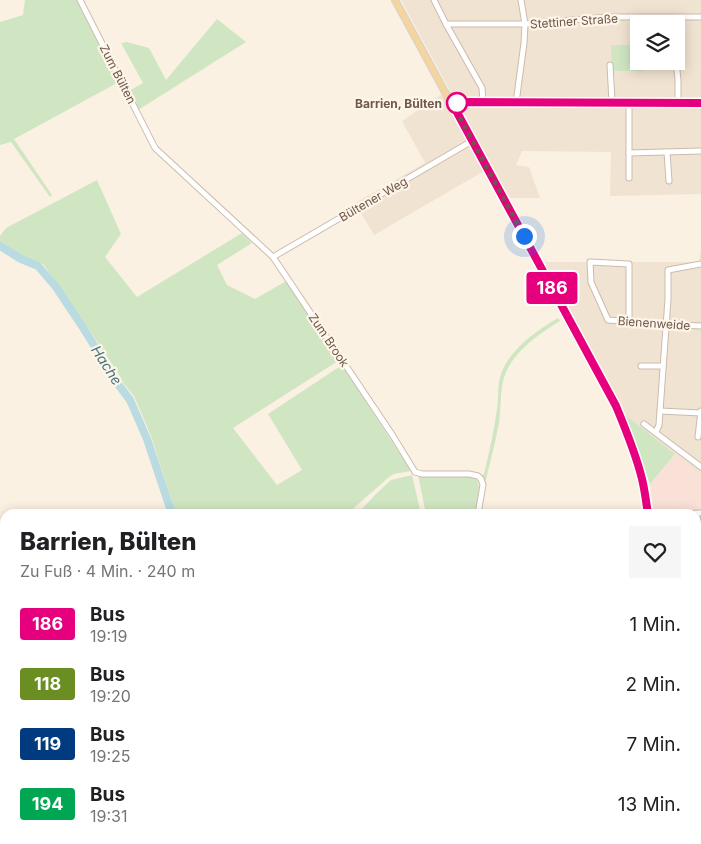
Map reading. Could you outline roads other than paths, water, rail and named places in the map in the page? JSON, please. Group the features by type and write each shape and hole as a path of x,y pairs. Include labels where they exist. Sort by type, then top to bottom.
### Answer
{"main road":[{"path":"395,0 616,406 629,436 636,459 647,509"}],"street":[{"name":"Zum Bülten","path":"80,0 155,148"},
{"path":"434,0 482,88 483,102"},
{"path":"516,103 525,24 521,0"},
{"name":"Stettiner Straße","path":"446,24 525,24 609,17 630,18"},
{"name":"Stettiner Straße","path":"685,19 701,17"},
{"path":"610,65 612,102"},
{"path":"677,70 678,103"},
{"path":"453,105 460,102 701,103"},
{"path":"629,102 629,178"},
{"name":"Bültener Weg","path":"273,257 472,141"},
{"name":"Zum Brook","path":"155,148 273,257 393,436 414,472 478,476 483,485 479,509"},
{"path":"629,152 701,151"},
{"path":"667,152 669,181"},
{"name":"Bienenweide","path":"629,322 629,264 590,262 591,282 608,320 629,322 666,325 701,326"},
{"path":"656,432 659,425 668,270 701,264"},
{"path":"641,366 662,366"},
{"path":"660,411 701,412 698,437"},
{"path":"644,424 701,467"}],"waterway":[{"name":"Hache","path":"0,246 21,259 38,266 56,287 130,400 147,439 170,509"}],"place":[{"name":"Barrien, Bülten","path":"457,103"}]}
